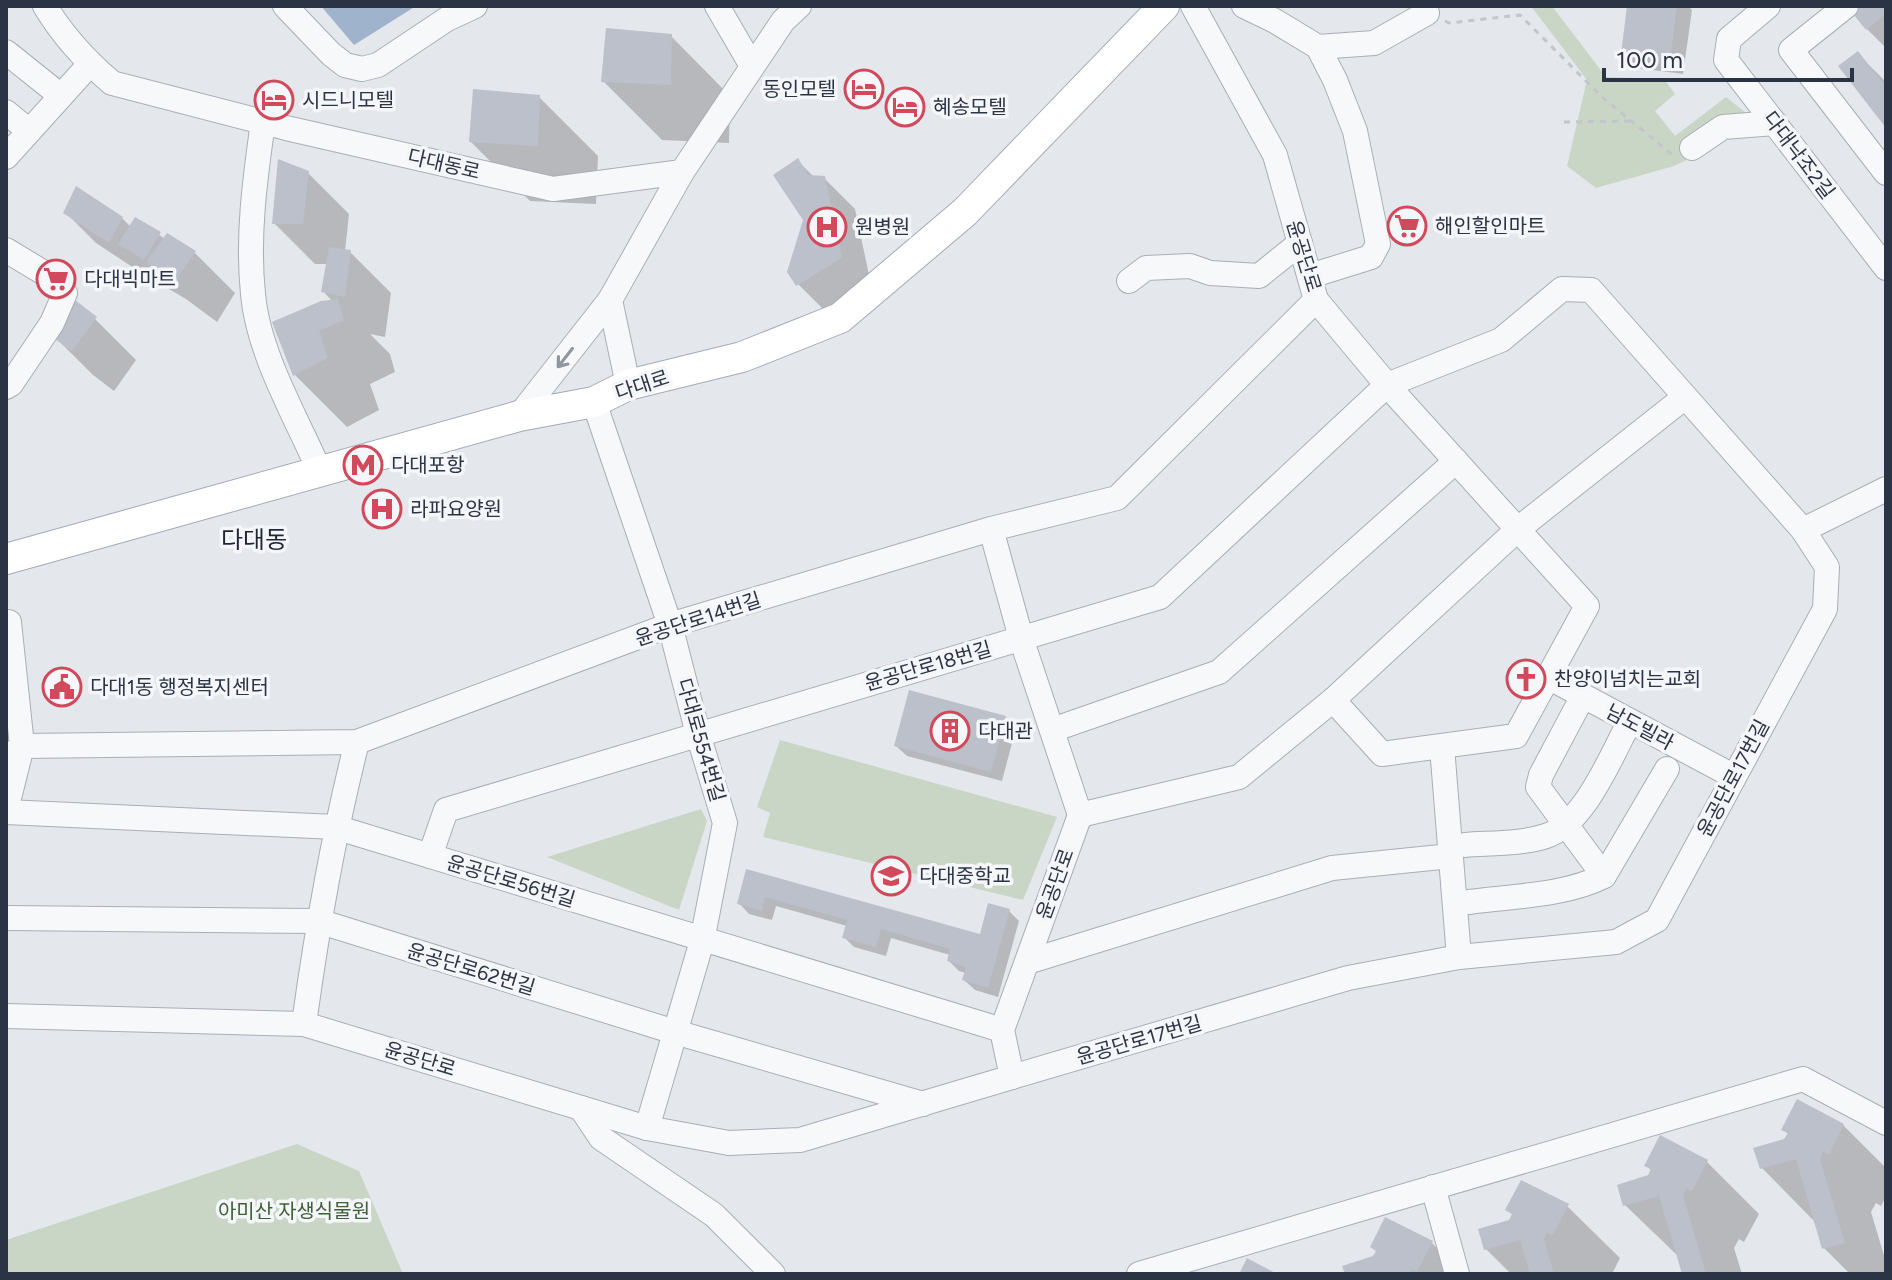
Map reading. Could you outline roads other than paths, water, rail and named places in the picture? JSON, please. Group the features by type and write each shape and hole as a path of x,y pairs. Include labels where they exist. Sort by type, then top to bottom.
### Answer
{"main road":[{"name":"다대로","path":"6,559 519,416 594,402 628,385 742,357 840,318 965,212 1164,6"}],"street":[{"name":"다대동로","path":"45,6 60,31 112,83 263,122 553,189 682,172"},
{"path":"285,6 331,54 345,65 362,69 378,65 447,19 475,6"},
{"path":"717,6 752,66"},
{"path":"519,416 610,300 682,172 783,21 799,6"},
{"path":"1244,6 1318,47 1355,131 1378,244 1371,257 1313,288"},
{"name":"다대낙조2길","path":"1768,6 1729,39 1726,60 1886,268"},
{"path":"1846,6 1791,50 1886,173"},
{"name":"윤공단로","path":"1196,7 1275,155 1313,288 1387,385 1587,606 1548,677"},
{"path":"1318,47 1374,43 1427,13"},
{"path":"6,52 61,96"},
{"path":"6,157 90,64"},
{"path":"6,112 29,131"},
{"path":"263,122 251,209 253,296 267,351 320,472"},
{"path":"1692,148 1723,127 1775,123"},
{"path":"1129,281 1146,268 1190,266 1210,273 1259,276 1300,243"},
{"path":"6,250 54,279 65,293 52,323 6,387"},
{"name":"윤공단로14번길","path":"14,752 357,742 670,625 991,529 1117,498 1313,288"},
{"name":"윤공단로17번길","path":"1012,1077 1348,978 1459,957 1616,942 1657,920 1825,609 1827,567 1803,530 1591,290 1562,289 1501,340 1387,385"},
{"path":"610,300 628,385"},
{"name":"윤공단로18번길","path":"430,856 446,810 1160,597 1387,385"},
{"path":"991,529 1021,638 1080,815 1239,777 1333,700 1518,529 1685,397"},
{"name":"다대로554번길","path":"594,402 670,625 725,823 702,941 647,1128"},
{"path":"1052,730 1219,672 1456,461"},
{"path":"1803,530 1886,489"},
{"path":"6,811 14,752 9,622"},
{"path":"1333,700 1382,754 1516,736 1548,677"},
{"name":"남도빌라","path":"1548,677 1733,776"},
{"path":"1583,696 1541,775 1538,787 1604,876"},
{"path":"1027,962 1332,868 1547,836 1567,826 1580,810 1630,721"},
{"path":"304,1024 335,827 357,742"},
{"path":"1442,747 1458,851 1459,957"},
{"path":"1469,902 1555,890 1590,883 1604,876 1667,769"},
{"name":"윤공단로56번길","path":"6,811 335,827 1002,1030"},
{"name":"윤공단로","path":"1002,1030 1080,815"},
{"name":"윤공단로62번길","path":"6,918 318,921 675,1032 923,1104"},
{"name":"윤공단로","path":"6,1016 304,1024 647,1128 729,1143 800,1140 1012,1077"},
{"path":"1002,1030 1012,1077"},
{"path":"1139,1274 1803,1079 1886,1123"},
{"path":"581,1108 601,1138 714,1215 773,1274"},
{"path":"1433,1187 1457,1274"}],"water":[{"path":"321,6 416,6 354,45"}],"place":[{"name":"동인모텔","path":"864,89"},
{"name":"시드니모텔","path":"274,100"},
{"name":"혜송모텔","path":"905,107"},
{"name":"해인할인마트","path":"1407,226"},
{"name":"원병원","path":"827,227"},
{"name":"다대빅마트","path":"56,279"},
{"name":"다대포항","path":"363,465"},
{"name":"라파요양원","path":"382,509"},
{"name":"찬양이넘치는교회","path":"1526,679"},
{"name":"다대1동 행정복지센터","path":"62,687"},
{"name":"다대관","path":"950,731"},
{"name":"다대중학교","path":"891,876"}],"district":[{"name":"다대동","path":"254,540"}],"park label":[{"name":"아미산 자생식물원","path":"294,1211"}]}
